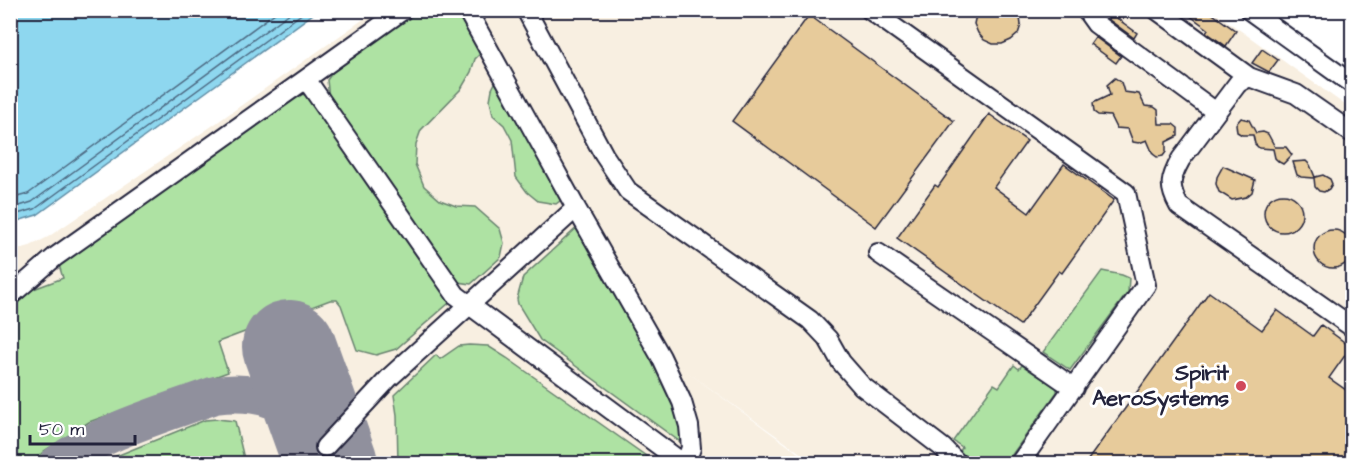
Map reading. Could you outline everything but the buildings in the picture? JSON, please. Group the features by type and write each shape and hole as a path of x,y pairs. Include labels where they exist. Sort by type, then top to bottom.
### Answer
{"street":[{"path":"10,296 136,198 403,10"},
{"path":"306,79 456,295 684,464 691,448 689,426 682,402 661,357 467,10"},
{"path":"526,10 604,155 628,191 810,320 828,339 841,362 862,386 943,448 958,464"},
{"path":"870,10 1126,193 1146,285 1019,464"},
{"path":"1086,10 1096,24 1216,112"},
{"path":"1157,10 1249,77 1296,94 1353,133"},
{"path":"1249,10 1353,84"},
{"path":"1249,77 1238,82 1181,159 1174,172 1171,192 1179,206 1353,327"},
{"path":"325,447 390,377 576,208"},
{"path":"878,253 1074,388"},
{"path":"10,279 38,272"}],"shaded area":[{"path":"375,11 472,11 588,209 474,11 1213,11 1352,110 1352,463 814,463 679,366 812,463 11,464 11,251 30,246 48,237 212,126"}],"green space":[{"path":"415,11 463,11 483,51 475,59 471,72 461,89 421,130 416,144 415,164 424,186 440,200 456,206 475,207 500,229 504,243 501,257 471,284 458,282 451,278 329,98 327,80 335,69"},
{"path":"499,75 565,197 556,204 538,201 527,192 516,177 512,140 504,125 493,115 490,100 492,89"},
{"path":"296,93 310,96 429,266 449,303 396,349 376,355 357,350 341,305 337,300 330,300 218,342 228,372 89,422 44,451 32,463 12,463 11,303 23,293 63,278 59,265"},
{"path":"580,225 664,369 685,436 679,441 540,340 518,304 517,299 523,277"},
{"path":"1102,271 1129,278 1128,292 1070,370 1043,352"},
{"path":"459,346 488,346 656,463 398,463 397,415 394,395 436,355 440,359"},
{"path":"1014,365 1019,369 1022,365 1057,388 1057,392 1006,463 976,463 960,452 962,447 953,441 994,384 999,387"},
{"path":"205,420 235,421 245,463 99,463"}],"water":[{"path":"11,10 317,11 37,215 11,223"}],"taxiway":[{"path":"58,464 75,452 113,433 215,395 251,394 279,403 302,420 325,447"}],"runway":[{"path":"289,347 331,464"}],"place":[{"name":"Spirit AeroSystems","path":"1241,386"}]}
